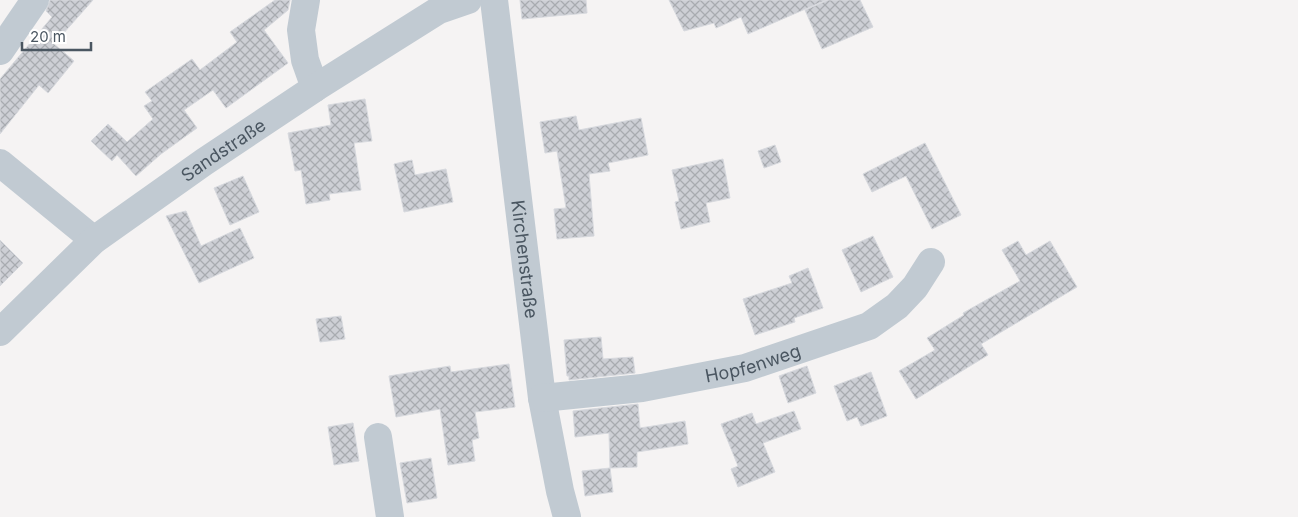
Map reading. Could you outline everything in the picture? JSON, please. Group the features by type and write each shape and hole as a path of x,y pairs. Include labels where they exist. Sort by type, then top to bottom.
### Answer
{"street":[{"path":"0,51 35,0"},
{"path":"306,0 301,30 305,60 315,88"},
{"name":"Sandstraße","path":"0,332 94,240 204,162 315,88 439,10 468,0"},
{"name":"Kirchenstraße","path":"494,0 542,398 560,491 567,517"},
{"path":"0,163 94,240"},
{"name":"Hopfenweg","path":"542,398 642,388 744,368 869,326 897,306 915,286 932,262"},
{"path":"378,437 390,517"}],"building":[{"path":"50,0 93,0 54,44 74,61 48,93 39,85 0,134 0,79 52,17 46,11"},
{"path":"275,0 290,0 288,10 264,30 288,63 226,108 213,90 184,110 197,128 161,154 136,176 117,155 112,161 91,141 108,124 127,142 153,119 144,106 152,101 145,92 192,59 200,70 237,42 230,32"},
{"path":"520,0 586,0 587,13 522,19"},
{"path":"669,0 826,0 748,34 741,17 716,28 714,23 684,31"},
{"path":"828,0 860,0 873,27 822,49 805,10"},
{"path":"365,99 372,141 354,143 361,190 329,194 330,200 306,204 301,170 295,171 288,133 331,125 328,105"},
{"path":"576,116 579,130 641,118 648,155 608,163 610,171 589,174 594,236 557,239 554,209 566,208 557,151 545,153 540,122"},
{"path":"925,143 961,215 932,229 906,176 872,192 863,174"},
{"path":"775,145 781,162 764,168 758,151"},
{"path":"723,159 730,198 706,203 710,222 681,229 675,202 679,201 672,170"},
{"path":"412,160 415,175 446,169 453,202 404,212 394,164"},
{"path":"243,176 259,212 230,225 214,188"},
{"path":"186,211 201,246 240,228 254,258 199,283 166,216"},
{"path":"873,236 893,277 861,292 842,250"},
{"path":"0,240 23,263 0,286"},
{"path":"1018,241 1026,255 1050,241 1077,287 981,344 988,355 916,399 899,371 935,350 927,338 964,315 963,313 1020,281 1002,250"},
{"path":"808,268 823,308 794,318 795,322 755,335 743,299 792,283 789,276"},
{"path":"341,316 345,339 320,342 316,319"},
{"path":"601,337 603,359 633,357 635,373 569,380 564,340"},
{"path":"509,364 515,407 475,412 479,438 472,440 475,461 448,465 440,409 396,417 389,376 450,366 451,372"},
{"path":"807,366 816,393 788,403 779,376"},
{"path":"871,372 887,416 861,426 857,417 847,421 834,386"},
{"path":"638,404 640,428 685,421 688,444 637,452 637,467 610,468 609,433 575,437 573,411"},
{"path":"794,411 801,429 763,443 775,472 738,487 731,469 738,466 721,424 752,413 756,424"},
{"path":"353,423 359,461 334,465 328,427"},
{"path":"431,458 437,498 407,503 400,463"},
{"path":"610,468 613,492 585,496 582,471"}]}
